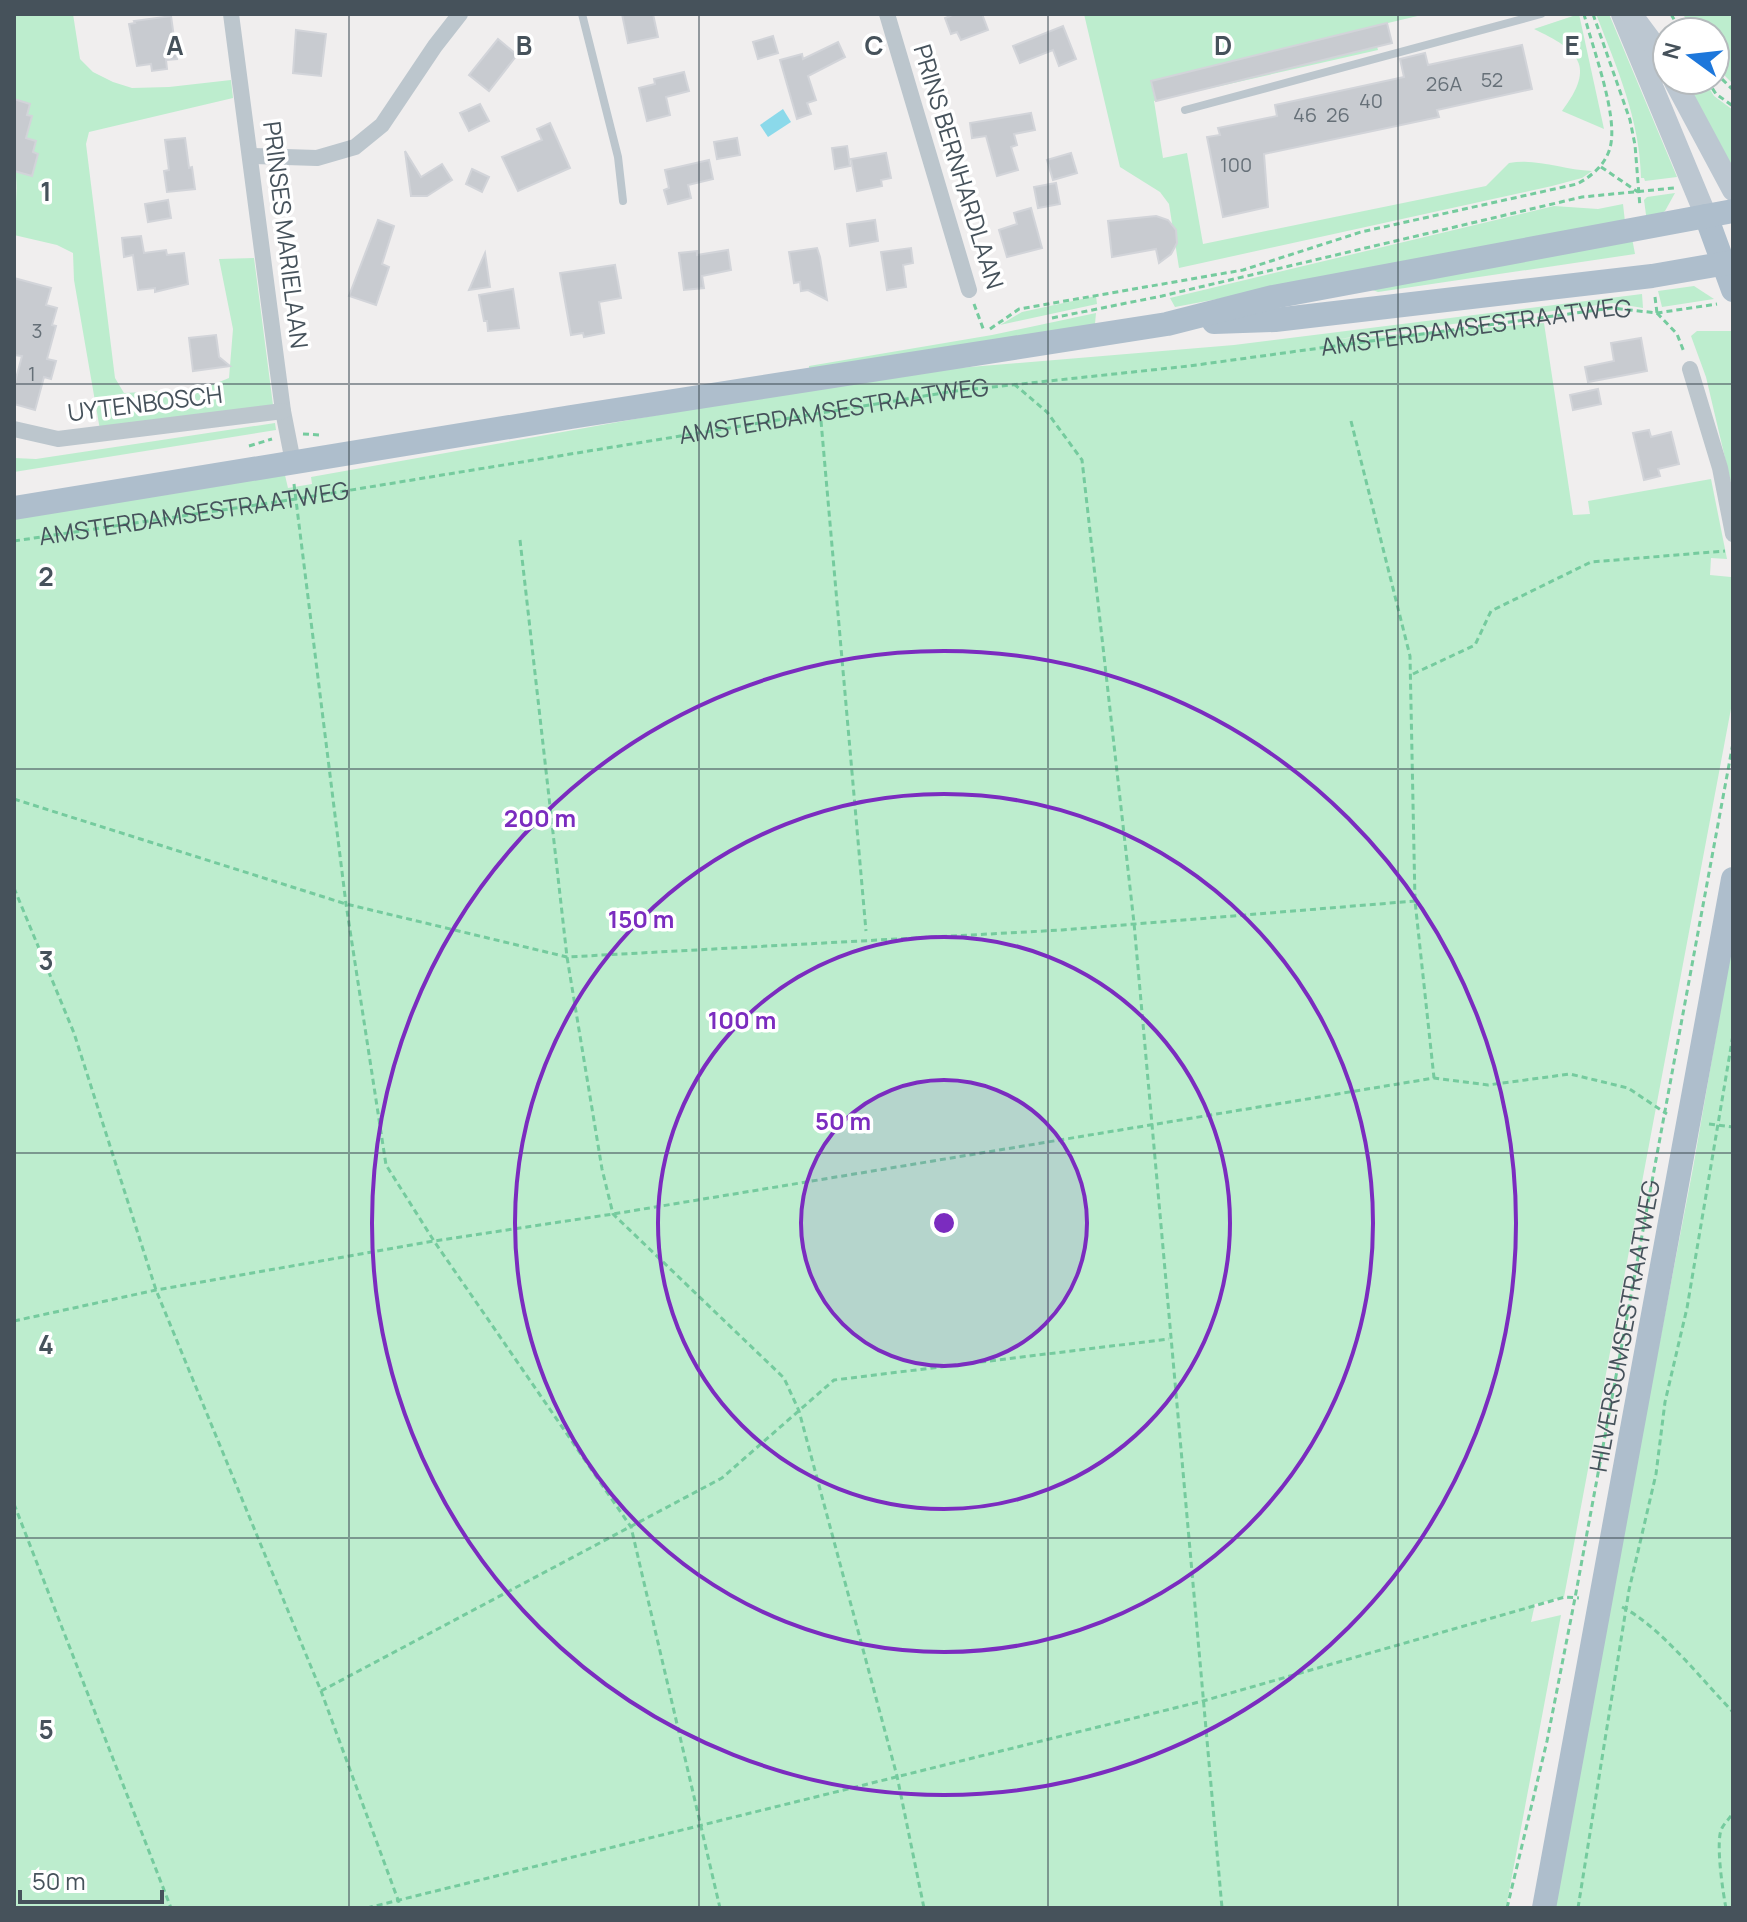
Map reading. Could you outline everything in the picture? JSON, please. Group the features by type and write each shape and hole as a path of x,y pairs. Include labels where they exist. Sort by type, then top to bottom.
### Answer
{"main road":[{"path":"1622,14 1728,263 1728,297"},
{"path":"1631,14 1651,41"},
{"path":"1683,96 1733,190"},
{"name":"AMSTERDAMSESTRAATWEG","path":"14,508 1167,324 1273,297 1733,211"},
{"name":"AMSTERDAMSESTRAATWEG","path":"1167,324 1275,320 1652,276 1728,263"},
{"name":"HILVERSUMSESTRAATWEG","path":"1544,1908 1733,879"}],"street":[{"name":"PRINSES MARIELAAN","path":"231,14 283,411 293,462"},
{"path":"251,156 317,158 355,147 382,125 460,14"},
{"name":"PRINS BERNHARDLAAN","path":"887,14 969,290"},
{"path":"1690,369 1717,455 1733,534"},
{"name":"UYTENBOSCH","path":"14,429 58,439 283,411"}],"lane":[{"path":"582,14 618,157 623,201"},
{"path":"1185,110 1541,14"}],"path":[{"path":"985,333 1019,309 1243,270 1361,232 1577,184 1600,166 1609,151 1612,131 1584,14"},
{"path":"1593,14 1630,120 1644,229"},
{"path":"1600,166 1638,192"},
{"path":"1045,320 1162,296 1582,197 1638,192"},
{"path":"1652,276 1657,313 1677,334 1690,369"},
{"name":"PRINS BERNHARDLAAN","path":"969,290 985,333"},
{"name":"AMSTERDAMSESTRAATWEG","path":"14,541 296,499 955,391 1189,366 1612,308 1657,313 1728,297"},
{"path":"985,333 1000,330"},
{"path":"1014,384 1047,412 1082,460 1134,923 1222,1908"},
{"path":"821,421 866,931"},
{"path":"1351,421 1413,674 1415,901 1434,1078"},
{"path":"247,447 307,433 333,436"},
{"path":"293,462 346,904 386,1165 434,1241 631,1527 720,1908"},
{"path":"520,540 567,957 602,1169 613,1214 784,1378 799,1411 897,1776 924,1908"},
{"path":"1413,674 1475,645 1491,611 1591,562 1733,552"},
{"name":"HILVERSUMSESTRAATWEG","path":"1507,1908 1547,1741 1575,1598 1733,743"},
{"path":"14,799 346,904 567,957 1062,930 1415,901"},
{"path":"14,888 74,1033 156,1290 321,1691 401,1908"},
{"path":"1578,1908 1626,1609 1656,1474 1665,1402 1687,1308 1733,1035"},
{"path":"14,1321 156,1290 434,1241 1152,1127 1434,1078 1488,1085 1570,1074 1628,1088 1664,1113 1690,1121"},
{"path":"1716,1125 1733,1127"},
{"path":"321,1691 722,1478 834,1380 1171,1338"},
{"path":"14,1504 171,1908"},
{"path":"367,1908 1203,1701 1565,1597 1636,1613 1733,1712"},
{"path":"1726,1908 1719,1873 1722,1852 1720,1830 1733,1812"}],"green space":[{"path":"14,14 73,14 80,59 93,72 132,88 231,80 233,98 89,132 86,144 115,378 124,393 202,389 229,378 233,329 219,259 254,258 273,405 100,430 74,280 73,253 57,245 14,235 17,191 14,176"},
{"path":"1084,14 1426,14 1371,27 1378,50 1154,101 1163,158 1187,153 1203,244 1486,186 1509,163 1530,162 1592,171 1582,178 1552,186 1179,268 1169,204 1160,192 1120,167"},
{"path":"1579,14 1604,129 1562,111 1579,82 1578,61 1562,44 1534,29"},
{"path":"1596,14 1609,14 1677,177 1645,181 1641,178 1632,115"},
{"path":"1733,14 1733,84 1731,16 1684,16"},
{"path":"1692,96 1714,96 1733,110 1733,165 1727,166"},
{"path":"1675,193 1665,211 1647,222 1644,200"},
{"path":"1623,204 1625,222 1175,307 1170,298 1554,206 1598,209"},
{"path":"1632,238 1635,254 1378,292 1367,288"},
{"path":"1694,286 1714,299 1662,307 1658,291"},
{"path":"1642,294 1643,308 1613,303 1338,339 1544,323 1573,515 1590,514 1588,501 1711,479 1727,559 1711,558 1710,575 1731,577 1733,594 1733,698 1564,1597 1535,1604 1531,1622 1561,1615 1506,1908 14,1908 14,518 284,471 288,488 312,484 311,477 730,402 958,368 1234,345"},
{"path":"1096,296 1097,304 1000,325 1022,312"},
{"path":"1096,313 1095,324 809,369 809,366 992,335"},
{"path":"1697,331 1733,331 1733,492 1706,377 1691,336"},
{"path":"275,423 276,430 14,472 14,458 36,459"},
{"path":"1733,938 1733,1908 1551,1908 1693,1168"}],"water":[{"path":"783,109 791,122 768,137 760,125"}],"building":[{"path":"622,14 653,14 658,37 628,43"},
{"path":"955,14 982,14 988,30 961,40 957,32 951,34 945,18"},
{"path":"171,16 177,59 166,60 167,69 152,71 151,64 137,66 129,24"},
{"path":"1387,23 1392,43 1156,101 1151,81"},
{"path":"1063,26 1076,59 1059,66 1053,50 1020,63 1013,46"},
{"path":"296,30 326,34 321,76 293,73"},
{"path":"773,36 778,53 758,59 753,42"},
{"path":"498,39 517,55 489,91 469,75"},
{"path":"838,42 845,57 808,76 816,100 807,103 811,114 797,119 780,60 802,54 803,59"},
{"path":"1522,45 1532,89 1437,110 1439,117 1264,154 1268,207 1223,217 1207,137 1220,135 1218,128 1277,116 1275,105 1404,77 1400,59 1425,53 1428,65"},
{"path":"684,72 689,91 666,97 670,115 647,121 639,88 655,84 654,79"},
{"path":"14,99 30,104 27,115 32,116 26,138 36,141 33,152 38,154 32,176 14,171"},
{"path":"480,104 489,121 469,131 460,113"},
{"path":"1031,113 1035,130 1014,134 1017,145 1011,147 1018,170 997,176 986,136 972,138 970,123"},
{"path":"550,123 570,168 518,191 502,157 542,140 537,129"},
{"path":"185,138 195,189 167,192 164,171 169,170 165,140"},
{"path":"737,138 740,155 717,159 714,142"},
{"path":"847,146 850,166 835,169 832,148"},
{"path":"405,151 421,177 442,164 452,180 427,196 411,196"},
{"path":"886,153 891,178 881,180 882,186 857,191 851,159"},
{"path":"1071,153 1077,173 1053,180 1047,160"},
{"path":"709,160 713,179 688,185 691,198 668,204 664,190 669,188 665,170"},
{"path":"472,169 489,177 482,192 466,184"},
{"path":"1056,183 1060,204 1038,208 1034,187"},
{"path":"168,200 171,218 148,222 145,204"},
{"path":"1031,208 1042,248 1007,257 999,230 1017,224 1014,213"},
{"path":"1156,216 1168,220 1176,230 1177,243 1171,254 1159,263 1156,249 1112,257 1108,221"},
{"path":"378,220 394,226 382,264 389,267 376,305 349,296"},
{"path":"875,220 878,241 850,246 847,224"},
{"path":"141,236 144,253 166,250 167,255 184,253 188,284 155,292 155,288 138,290 133,255 124,257 122,238"},
{"path":"817,248 827,300 808,290 801,291 800,282 794,283 789,252"},
{"path":"911,248 913,263 903,265 906,287 887,290 881,252"},
{"path":"728,250 731,270 702,276 704,288 684,290 679,253 697,251 697,255"},
{"path":"485,253 490,287 469,290"},
{"path":"615,265 621,298 599,302 604,333 584,337 583,333 571,335 560,273"},
{"path":"14,278 51,288 46,305 57,308 52,325 56,326 47,359 56,361 51,379 44,377 35,410 14,404 14,386 22,356 14,355"},
{"path":"513,289 519,328 488,331 479,295"},
{"path":"216,335 219,357 230,366 193,371 189,338"},
{"path":"1641,338 1647,371 1588,382 1585,367 1614,361 1611,343"},
{"path":"1598,389 1601,404 1573,410 1570,395"},
{"path":"1649,430 1651,437 1671,432 1679,464 1658,469 1660,476 1644,480 1633,433"}]}
